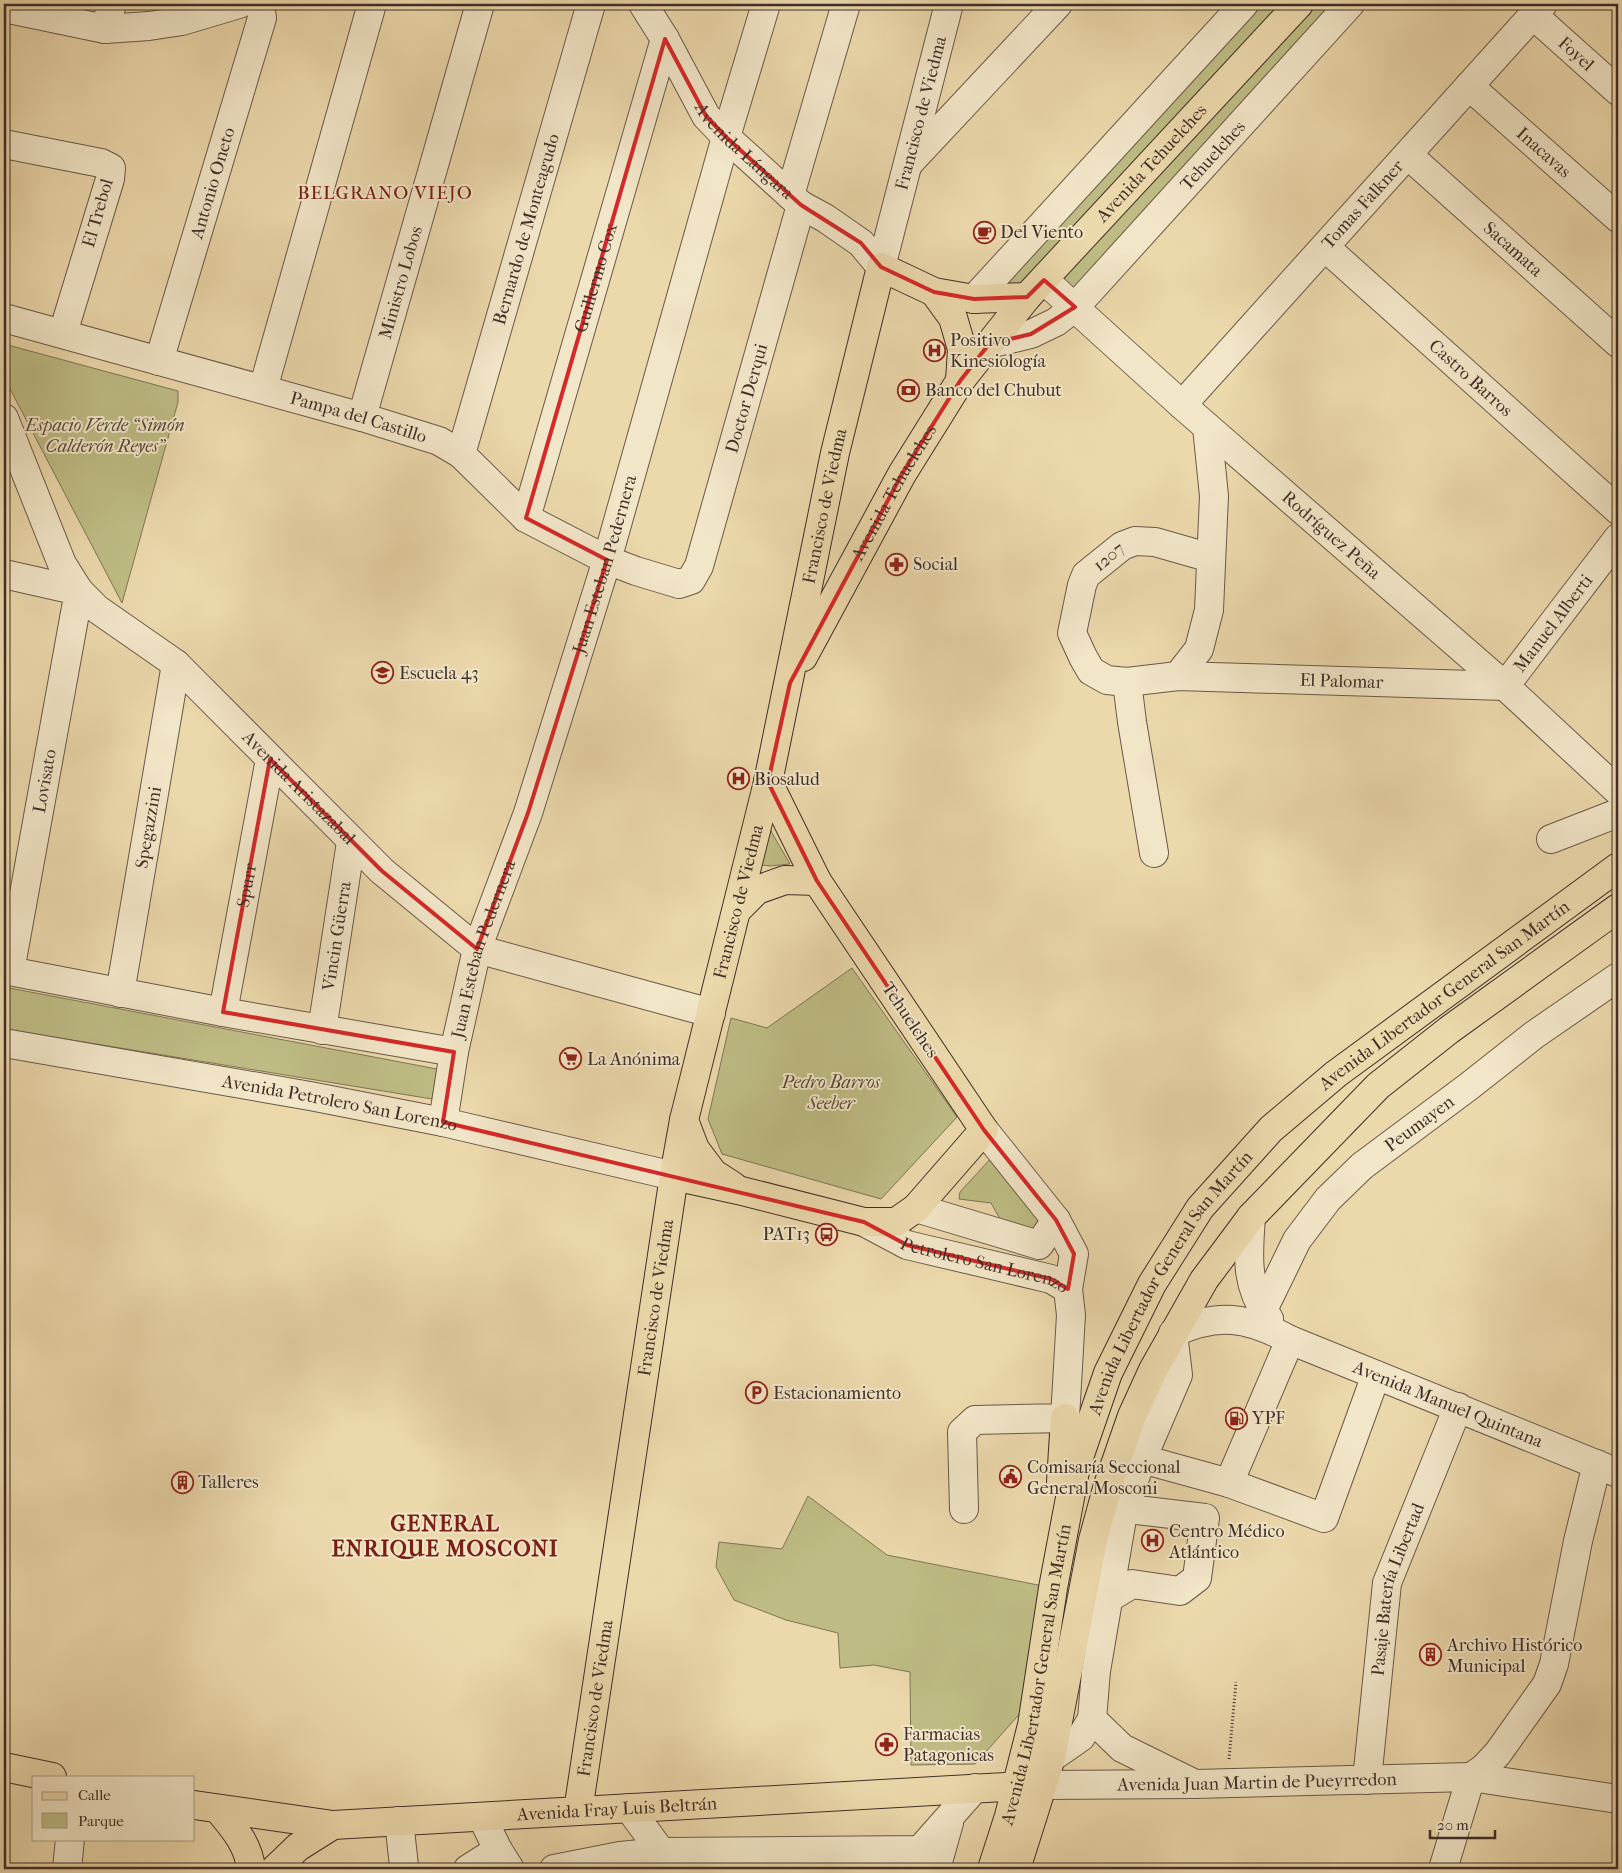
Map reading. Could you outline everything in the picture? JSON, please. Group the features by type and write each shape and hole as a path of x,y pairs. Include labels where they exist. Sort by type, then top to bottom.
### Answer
{"main road":[{"name":"Avenida Tehuelches","path":"790,683 902,474 960,382 1036,288 1299,4"},
{"path":"881,267 934,292 974,300 1036,288"},
{"name":"Francisco de Viedma","path":"578,1811 684,1120 768,782 790,683 835,453 881,267"},
{"path":"934,292 953,318 962,349 960,382"},
{"name":"Tehuelches","path":"768,782 818,880 984,1130"},
{"name":"Avenida Libertador General San Martín","path":"1016,1869 1029,1785 1032,1725 1053,1588 1076,1466 1108,1373 1152,1284 1200,1208 1271,1129 1294,1108 1336,1074 1618,867"},
{"path":"736,910 757,890 785,880 818,880"},
{"name":"Avenida Libertador General San Martín","path":"992,1869 1009,1816 1029,1785 1051,1758 1093,1540 1118,1491 1132,1416 1173,1332 1204,1280 1251,1218 1378,1086 1449,1030 1618,908"},
{"path":"684,1120 695,1149 713,1173 738,1190"},
{"path":"916,1208 984,1130"},
{"name":"Petrolero San Lorenzo","path":"674,1176 864,1222 896,1222 916,1208"},
{"path":"1053,1588 1064,1418"},
{"path":"4,1767 47,1776"},
{"name":"Avenida Fray Luis Beltrán","path":"206,1807 333,1825 1029,1785"},
{"path":"206,1807 240,1835 251,1869"},
{"path":"275,1869 298,1847 333,1825"}],"street":[{"path":"4,8 108,16 149,26 182,21 239,4"},
{"name":"Antonio Oneto","path":"159,361 262,18 260,4"},
{"path":"263,389 372,4"},
{"name":"Ministro Lobos","path":"362,417 480,4"},
{"name":"Bernardo de Monteagudo","path":"461,454 591,4"},
{"name":"Juan Esteban Pedernera","path":"443,1122 454,1052 477,949 528,813 607,560 726,137 766,4"},
{"name":"Doctor Derqui","path":"679,584 691,580 699,566 846,4"},
{"name":"Francisco de Viedma","path":"881,267 950,4"},
{"path":"906,166 1058,4"},
{"path":"974,300 1244,4"},
{"name":"Tehuelches","path":"990,344 1031,334 1056,322 1075,306 1350,4"},
{"name":"Avenida Lángara","path":"648,6 706,116 726,137 796,200 861,243 881,267"},
{"name":"Tomas Falkner","path":"1182,405 1538,10"},
{"name":"Foyel","path":"1538,10 1618,91"},
{"name":"Guillermo Cox","path":"526,518 665,39"},
{"name":"Inacavas","path":"1469,86 1618,218"},
{"name":"El Trebol","path":"4,144 101,163 110,168 110,179 63,334"},
{"name":"Sacamata","path":"1408,154 1618,343"},
{"name":"Castro Barros","path":"1325,247 1618,510"},
{"name":"Rodríguez Peña","path":"1036,288 1075,306 1182,405 1505,686 1618,791"},
{"name":"Pampa del Castillo","path":"4,318 263,389 439,441 461,454 526,518 607,560 679,584"},
{"name":"Avenida Aristazabal","path":"4,418 62,564 79,591 97,609 176,664 351,842 382,871 477,949 711,1013"},
{"path":"1178,676 1199,649 1210,610 1214,496 1208,427"},
{"name":"Manuel Alberti","path":"1505,686 1618,538"},
{"name":"1207","path":"1178,676 1128,682 1107,680 1091,670 1072,633 1082,585 1086,575 1122,546 1135,541 1155,542 1211,558"},
{"path":"4,574 79,591"},
{"name":"Lovisato","path":"7,971 79,591"},
{"name":"Spegazzini","path":"120,992 176,664"},
{"name":"El Palomar","path":"1178,676 1505,686"},
{"path":"1128,682 1132,722 1154,852"},
{"name":"Spurr","path":"223,1012 270,759"},
{"path":"1551,839 1618,813"},
{"name":"Vincin Güerra","path":"322,1030 351,842"},
{"path":"7,971 322,1030 454,1052"},
{"name":"Peumayen","path":"1263,1310 1297,1240 1328,1199 1362,1166 1534,1035 1618,977"},
{"name":"Avenida Petrolero San Lorenzo","path":"4,1044 310,1096 443,1122 674,1176"},
{"name":"Tehuelches","path":"984,1130 1056,1220 1074,1254 1068,1289"},
{"name":"Petrolero San Lorenzo","path":"916,1208 1038,1245 1056,1220"},
{"path":"1229,1484 1285,1337 1258,1302 1249,1275 1251,1218"},
{"name":"Petrolero San Lorenzo","path":"864,1222 907,1244 1051,1279 1068,1289 1071,1315 1064,1418"},
{"name":"Avenida Manuel Quintana","path":"1173,1332 1191,1325 1219,1319 1262,1326 1376,1375 1608,1469"},
{"path":"1051,1758 1081,1737 1092,1719 1096,1671 1108,1598 1118,1491 1142,1459 1178,1375 1173,1332"},
{"path":"1142,1459 1229,1484 1324,1518 1376,1375"},
{"name":"Pasaje Batería Libertad","path":"1366,1780 1387,1582 1458,1407"},
{"path":"964,1510 962,1432 975,1420 1064,1418"},
{"path":"1443,1869 1470,1777 1484,1768 1504,1744 1541,1694 1554,1664 1578,1541 1608,1469"},
{"path":"1108,1598 1132,1584 1180,1591 1197,1578 1205,1518 1137,1510 1118,1491"},
{"path":"1092,1719 1122,1748 1195,1784"},
{"path":"1504,1744 1506,1768 1512,1783"},
{"name":"Avenida Juan Martin de Pueyrredon","path":"1029,1785 1227,1784 1470,1777 1618,1799"},
{"path":"554,1869 620,1856 668,1861 923,1863 951,1817 975,1788"},
{"path":"629,1808 668,1861"},
{"path":"468,1869 504,1860 482,1817"},
{"path":"399,1822 403,1869"},
{"path":"67,1869 70,1840"}],"path":[{"path":"1227,1784 1236,1682"}],"highlighted area":[{"path":"665,39 706,116 726,137 801,205 861,243 881,267 934,292 974,299 1027,297 1044,280 1075,307 1031,334 989,344 960,381 902,474 790,683 768,782 817,881 984,1130 1056,1220 1074,1254 1068,1289 1051,1279 907,1245 864,1222 443,1122 454,1052 223,1012 270,759 382,871 477,949 528,813 607,560 526,518"}],"green space":[{"path":"1244,4 1350,4 1075,307 1044,280 974,299"},
{"name":"Espacio Verde “Simón Calderón Reyes”","path":"4,344 178,391 178,402 122,603 9,387 4,385"},
{"path":"760,802 772,833 790,864 770,866 744,863"},
{"name":"Pedro Barros Seeber","path":"852,968 957,1117 881,1199 722,1154 708,1119 731,1018 767,1028"},
{"path":"4,987 437,1069 432,1099 4,1029"},
{"path":"993,1156 1036,1210 1039,1228 1023,1234 1004,1226 991,1203 959,1199 960,1192"},
{"path":"808,1496 887,1555 1043,1586 1024,1709 975,1764 911,1765 910,1672 874,1665 840,1668 838,1633 786,1620 734,1600 716,1567 719,1542 782,1549"}],"place":[{"name":"Del Viento","path":"984,232"},
{"name":"Positivo Kinesiología","path":"934,350"},
{"name":"Banco del Chubut","path":"909,390"},
{"name":"Social","path":"897,564"},
{"name":"Escuela 43","path":"383,673"},
{"name":"Biosalud","path":"738,779"},
{"name":"La Anónima","path":"571,1059"},
{"name":"PAT13","path":"826,1234"},
{"name":"Estacionamiento","path":"757,1393"},
{"name":"YPF","path":"1236,1418"},
{"name":"Comisaría Seccional General Mosconi","path":"1011,1477"},
{"name":"Talleres","path":"182,1482"},
{"name":"Centro Médico Atlántico","path":"1153,1541"},
{"name":"Archivo Histórico Municipal","path":"1431,1655"},
{"name":"Farmacias Patagonicas","path":"887,1744"}],"district":[{"name":"BELGRANO VIEJO","path":"385,193"},
{"name":"GENERAL ENRIQUE MOSCONI","path":"445,1536"}]}
